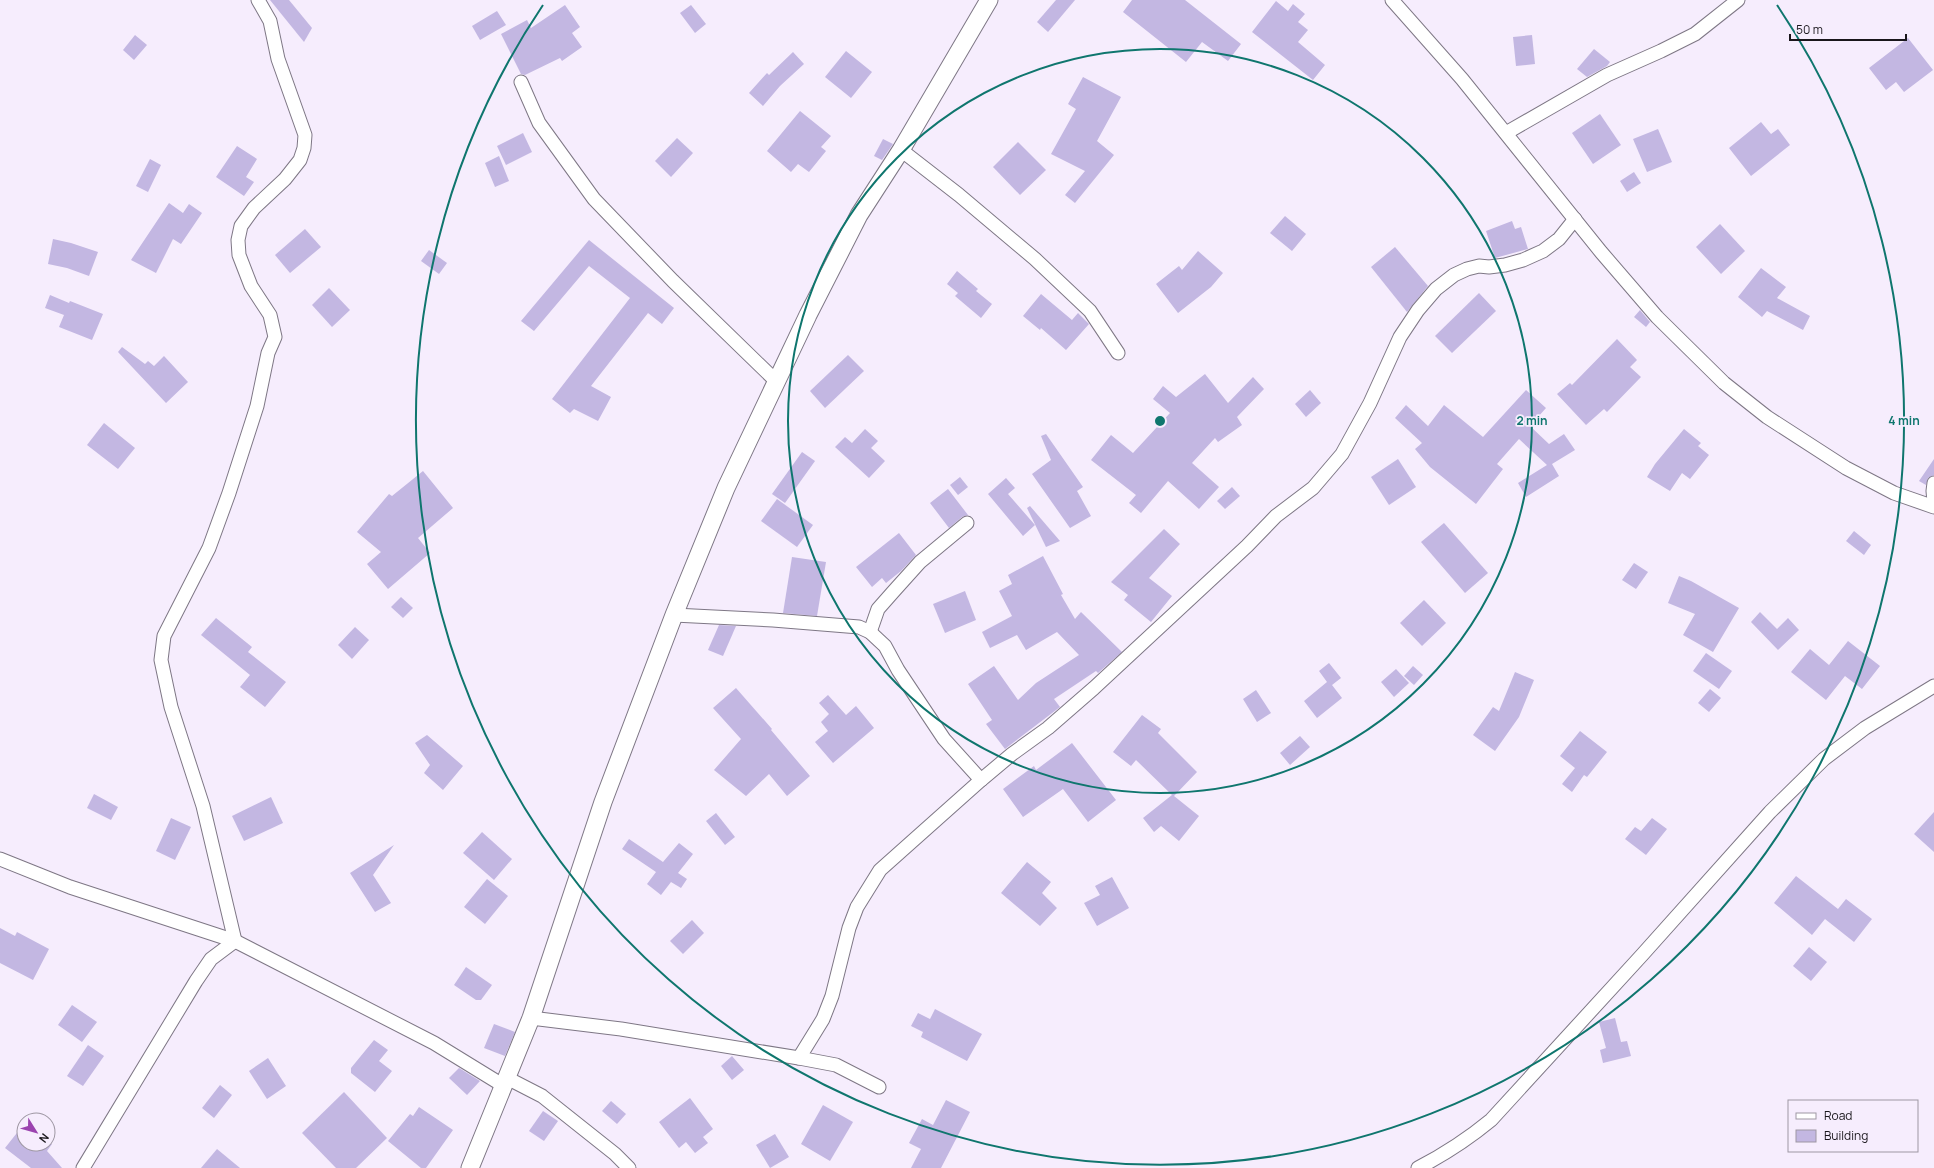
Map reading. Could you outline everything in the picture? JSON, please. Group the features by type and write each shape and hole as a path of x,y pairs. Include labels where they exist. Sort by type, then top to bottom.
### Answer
{"street":[{"path":"235,941 203,806 171,707 161,660 164,636 208,548 229,493 257,406 268,353 274,337 270,315 251,286 239,255 238,240 241,226 254,208 285,179 300,160 304,148 305,135 278,59 270,21 258,0"},
{"path":"470,1168 531,1018 603,802 674,615 726,488 859,215 901,150 988,0"},
{"path":"1392,0 1506,133 1601,252 1657,317 1730,388 1767,417 1846,468 1894,493 1934,507"},
{"path":"1506,133 1607,75 1656,54 1695,34 1738,0"},
{"path":"521,82 539,123 594,199 673,281 777,382"},
{"path":"901,150 959,195 1034,259 1090,311 1118,353"},
{"path":"799,1058 823,1019 832,996 854,914 880,870 981,780 1012,754 1048,728 1094,688 1247,546 1276,516 1318,482 1342,454 1354,434 1400,337 1418,310 1436,289 1454,275 1467,269 1478,266 1489,267 1505,265 1523,260 1543,251 1559,239 1575,219"},
{"path":"1934,484 1932,491 1934,502"},
{"path":"870,632 878,609 893,592 920,562 967,523"},
{"path":"674,615 773,620 859,627 870,632 885,646 898,670 944,739 981,780"},
{"path":"1418,1168 1443,1155 1468,1139 1496,1114 1642,956 1770,812 1824,759 1866,728 1934,686"},
{"path":"0,859 70,887 235,941 434,1043 506,1082 542,1096 615,1154 628,1168"},
{"path":"83,1168 196,981 211,959 235,941"},
{"path":"531,1018 621,1029 836,1065 879,1087"}],"building":[{"path":"270,0 289,0 312,28 304,42"},
{"path":"1056,0 1075,0 1048,32 1037,22"},
{"path":"1132,0 1185,0 1241,44 1228,61 1202,42 1186,62 1123,12"},
{"path":"1276,1 1288,11 1293,4 1305,14 1298,22 1308,30 1298,42 1325,65 1313,80 1252,32"},
{"path":"565,5 580,27 572,33 582,47 562,61 560,58 525,75 521,74 501,34 527,20 531,28"},
{"path":"691,5 706,24 695,33 680,13"},
{"path":"497,11 506,25 480,40 472,26"},
{"path":"135,35 147,45 134,60 123,50"},
{"path":"1532,35 1535,64 1516,66 1513,37"},
{"path":"1908,38 1933,70 1904,92 1896,82 1886,90 1869,68"},
{"path":"1594,49 1610,62 1607,66 1587,77 1577,69"},
{"path":"846,51 872,72 851,98 825,77"},
{"path":"793,52 804,64 780,86 763,106 749,93 767,73 769,75"},
{"path":"1083,77 1121,97 1097,141 1114,155 1075,203 1065,195 1085,171 1051,154 1076,109 1068,104"},
{"path":"800,111 831,136 821,147 826,151 809,172 798,164 791,172 767,151"},
{"path":"1600,114 1621,145 1593,164 1572,133"},
{"path":"1761,122 1771,134 1778,129 1790,145 1751,176 1729,148"},
{"path":"1658,129 1672,162 1647,172 1633,139"},
{"path":"523,133 532,152 506,165 497,146"},
{"path":"677,138 693,153 671,177 655,161"},
{"path":"883,139 893,144 882,160 874,156"},
{"path":"1018,142 1046,170 1020,195 993,167"},
{"path":"237,146 257,159 246,177 254,182 244,196 216,177"},
{"path":"499,156 509,181 495,187 485,163"},
{"path":"150,159 161,165 148,192 136,186"},
{"path":"1634,172 1641,183 1627,192 1620,181"},
{"path":"169,203 183,213 189,204 202,213 181,244 173,239 156,273 131,260"},
{"path":"1285,216 1306,234 1292,251 1270,233"},
{"path":"1512,221 1515,229 1521,227 1528,249 1495,258 1486,231"},
{"path":"1720,224 1745,251 1721,274 1696,247"},
{"path":"305,229 321,247 290,273 275,255"},
{"path":"53,239 98,252 89,276 67,268 48,264"},
{"path":"589,240 674,308 662,324 648,313 591,386 611,397 598,421 574,409 570,413 552,399 630,298 589,266 534,331 521,321"},
{"path":"1395,247 1428,286 1407,312 1371,267"},
{"path":"429,250 447,263 439,274 421,261"},
{"path":"1198,251 1223,273 1211,287 1178,313 1156,284 1179,266 1182,270"},
{"path":"1761,268 1786,287 1777,298 1810,316 1803,330 1767,311 1762,317 1738,297"},
{"path":"957,271 978,289 976,291 992,304 981,318 955,296 958,293 947,284"},
{"path":"329,288 350,310 332,327 312,305"},
{"path":"1479,293 1496,311 1452,353 1435,336"},
{"path":"1041,294 1072,320 1078,313 1089,324 1066,350 1041,328 1040,330 1023,316"},
{"path":"50,295 103,314 92,340 59,327 64,315 45,308"},
{"path":"1640,310 1650,322 1646,327 1634,317"},
{"path":"1617,339 1637,360 1630,367 1641,377 1607,412 1604,409 1586,425 1557,394 1570,383 1572,385"},
{"path":"122,347 145,364 148,361 154,366 164,356 188,382 166,403 118,352"},
{"path":"848,355 864,371 825,408 810,391"},
{"path":"1205,374 1228,403 1253,377 1264,389 1237,417 1242,425 1218,442 1215,438 1192,463 1219,487 1199,509 1168,481 1141,513 1129,503 1136,495 1091,460 1111,435 1133,453 1170,413 1153,399 1163,386 1176,397"},
{"path":"1310,390 1321,403 1306,417 1295,404"},
{"path":"1526,390 1546,408 1530,426 1549,444 1564,434 1575,450 1552,464 1559,476 1526,497 1518,483 1547,465 1519,439 1497,464 1503,469 1476,504 1430,467 1415,449 1422,443 1395,418 1406,405 1428,426 1444,405 1483,437"},
{"path":"104,423 135,448 118,469 87,445"},
{"path":"865,429 878,441 871,448 885,461 869,478 835,447 845,437 852,443"},
{"path":"1684,429 1701,443 1698,446 1709,455 1690,479 1682,473 1670,491 1647,477 1655,464"},
{"path":"1046,434 1083,487 1077,491 1091,516 1070,528 1032,474 1051,460 1041,436"},
{"path":"802,452 815,461 785,503 772,494"},
{"path":"1398,459 1416,487 1389,505 1371,477"},
{"path":"1934,459 1934,475 1928,478 1926,485 1919,481"},
{"path":"423,471 453,508 418,538 430,553 388,589 367,564 381,552 357,532 389,494 392,496"},
{"path":"960,477 968,487 958,495 950,485"},
{"path":"1006,478 1015,488 1008,494 1035,525 1023,536 988,494"},
{"path":"1232,487 1240,496 1225,509 1217,501"},
{"path":"948,489 968,515 962,517 949,528 930,503"},
{"path":"777,499 813,525 797,547 761,521"},
{"path":"1030,506 1060,541 1046,547 1027,508"},
{"path":"1444,523 1488,573 1465,593 1421,542"},
{"path":"1164,529 1180,544 1149,578 1172,596 1151,622 1124,600 1128,595 1111,582"},
{"path":"1854,531 1871,545 1864,555 1846,541"},
{"path":"899,533 916,555 901,571 886,583 882,578 872,587 856,567"},
{"path":"1043,556 1063,594 1061,595 1075,619 1081,612 1122,652 1098,673 1096,671 1054,699 1060,707 1005,749 986,724 992,720 968,684 994,666 1018,700 1036,683 1079,655 1057,632 1026,650 1017,635 990,648 982,632 1012,616 999,591 1012,584 1008,575"},
{"path":"792,557 826,562 817,616 783,613"},
{"path":"1634,563 1648,572 1636,589 1622,580"},
{"path":"1679,576 1691,581 1739,608 1713,652 1683,635 1695,614 1668,603"},
{"path":"965,591 976,620 945,633 933,604"},
{"path":"401,597 413,608 403,618 391,607"},
{"path":"1424,600 1446,623 1422,646 1400,623"},
{"path":"1760,612 1777,629 1788,618 1799,630 1778,650 1751,622"},
{"path":"216,618 252,647 248,652 286,682 265,707 240,687 250,675 201,635"},
{"path":"719,625 736,626 723,656 708,650"},
{"path":"355,627 369,640 352,659 338,645"},
{"path":"1848,641 1880,666 1862,689 1845,676 1826,700 1791,672 1810,649 1829,665"},
{"path":"1706,653 1732,671 1719,689 1693,671"},
{"path":"1329,663 1341,678 1332,685 1342,698 1317,718 1304,701 1327,682 1319,671"},
{"path":"1413,666 1423,675 1414,685 1404,676"},
{"path":"1396,669 1409,683 1394,697 1381,682"},
{"path":"1515,672 1534,680 1519,717 1495,751 1473,735 1493,707 1499,711"},
{"path":"736,688 810,776 787,796 769,774 746,796 714,770 741,739 713,708"},
{"path":"1710,689 1721,698 1709,712 1698,703"},
{"path":"1256,690 1271,713 1257,722 1243,699"},
{"path":"828,695 846,715 856,706 874,728 833,763 815,742 828,731 821,722 829,714 819,703"},
{"path":"1142,715 1161,729 1158,733 1197,772 1174,796 1199,816 1179,841 1161,826 1154,832 1143,818 1172,795 1136,760 1131,766 1113,752"},
{"path":"1580,731 1607,752 1587,777 1584,775 1572,792 1562,784 1575,768 1560,756"},
{"path":"427,735 463,766 443,790 424,773 430,765 415,743"},
{"path":"1300,736 1310,747 1290,765 1280,753"},
{"path":"1072,743 1116,800 1088,822 1063,789 1023,817 1003,789 1034,766 1036,770"},
{"path":"94,794 118,807 111,820 87,808"},
{"path":"271,797 283,823 244,841 232,816"},
{"path":"1934,812 1934,852 1914,834"},
{"path":"716,813 735,837 725,845 706,821"},
{"path":"171,818 191,827 175,860 156,851"},
{"path":"1652,818 1667,829 1646,855 1625,839 1635,827 1641,831"},
{"path":"482,832 512,859 494,880 463,853"},
{"path":"629,839 663,862 679,843 693,854 678,873 687,879 681,888 671,882 661,895 647,884 656,872 622,849"},
{"path":"394,845 373,875 391,903 375,912 350,873"},
{"path":"1027,862 1051,882 1042,893 1057,908 1040,926 1001,893"},
{"path":"1796,876 1838,909 1846,899 1872,919 1854,942 1825,919 1812,935 1774,903"},
{"path":"1112,877 1129,908 1097,926 1084,903 1100,895 1095,886"},
{"path":"487,879 508,896 485,924 464,907"},
{"path":"692,920 704,933 683,954 670,941"},
{"path":"0,928 15,936 17,932 49,949 33,980 0,963"},
{"path":"1809,947 1827,962 1811,981 1793,966"},
{"path":"466,967 492,985 481,1000 476,1000 454,985"},
{"path":"72,1005 97,1022 82,1042 58,1025"},
{"path":"935,1009 982,1034 967,1061 921,1037 923,1032 911,1026 918,1013 930,1019"},
{"path":"1615,1018 1621,1042 1627,1041 1631,1056 1603,1063 1600,1050 1606,1048 1599,1022"},
{"path":"494,1024 515,1032 505,1056 484,1048"},
{"path":"374,1040 388,1050 379,1061 392,1071 375,1092 351,1073 351,1068"},
{"path":"88,1045 104,1056 83,1086 67,1076"},
{"path":"732,1056 744,1070 732,1080 721,1066"},
{"path":"268,1058 286,1086 267,1099 249,1071"},
{"path":"459,1068 480,1081 467,1095 449,1078"},
{"path":"220,1085 232,1095 214,1118 202,1108"},
{"path":"344,1092 387,1138 356,1168 336,1168 302,1133"},
{"path":"690,1098 713,1129 703,1137 708,1143 695,1153 686,1142 679,1148 659,1122"},
{"path":"946,1100 970,1112 941,1168 911,1168 921,1149 909,1143 922,1119 933,1125"},
{"path":"611,1101 626,1114 617,1124 602,1111"},
{"path":"823,1105 853,1122 830,1161 801,1144"},
{"path":"419,1107 453,1130 426,1168 421,1168 388,1141 410,1114 413,1116"},
{"path":"543,1111 558,1121 544,1141 529,1131"},
{"path":"16,1134 16,1152 48,1152 62,1168 31,1168 5,1148"},
{"path":"775,1134 789,1157 770,1168 756,1145"},
{"path":"217,1149 240,1168 201,1168"}]}
